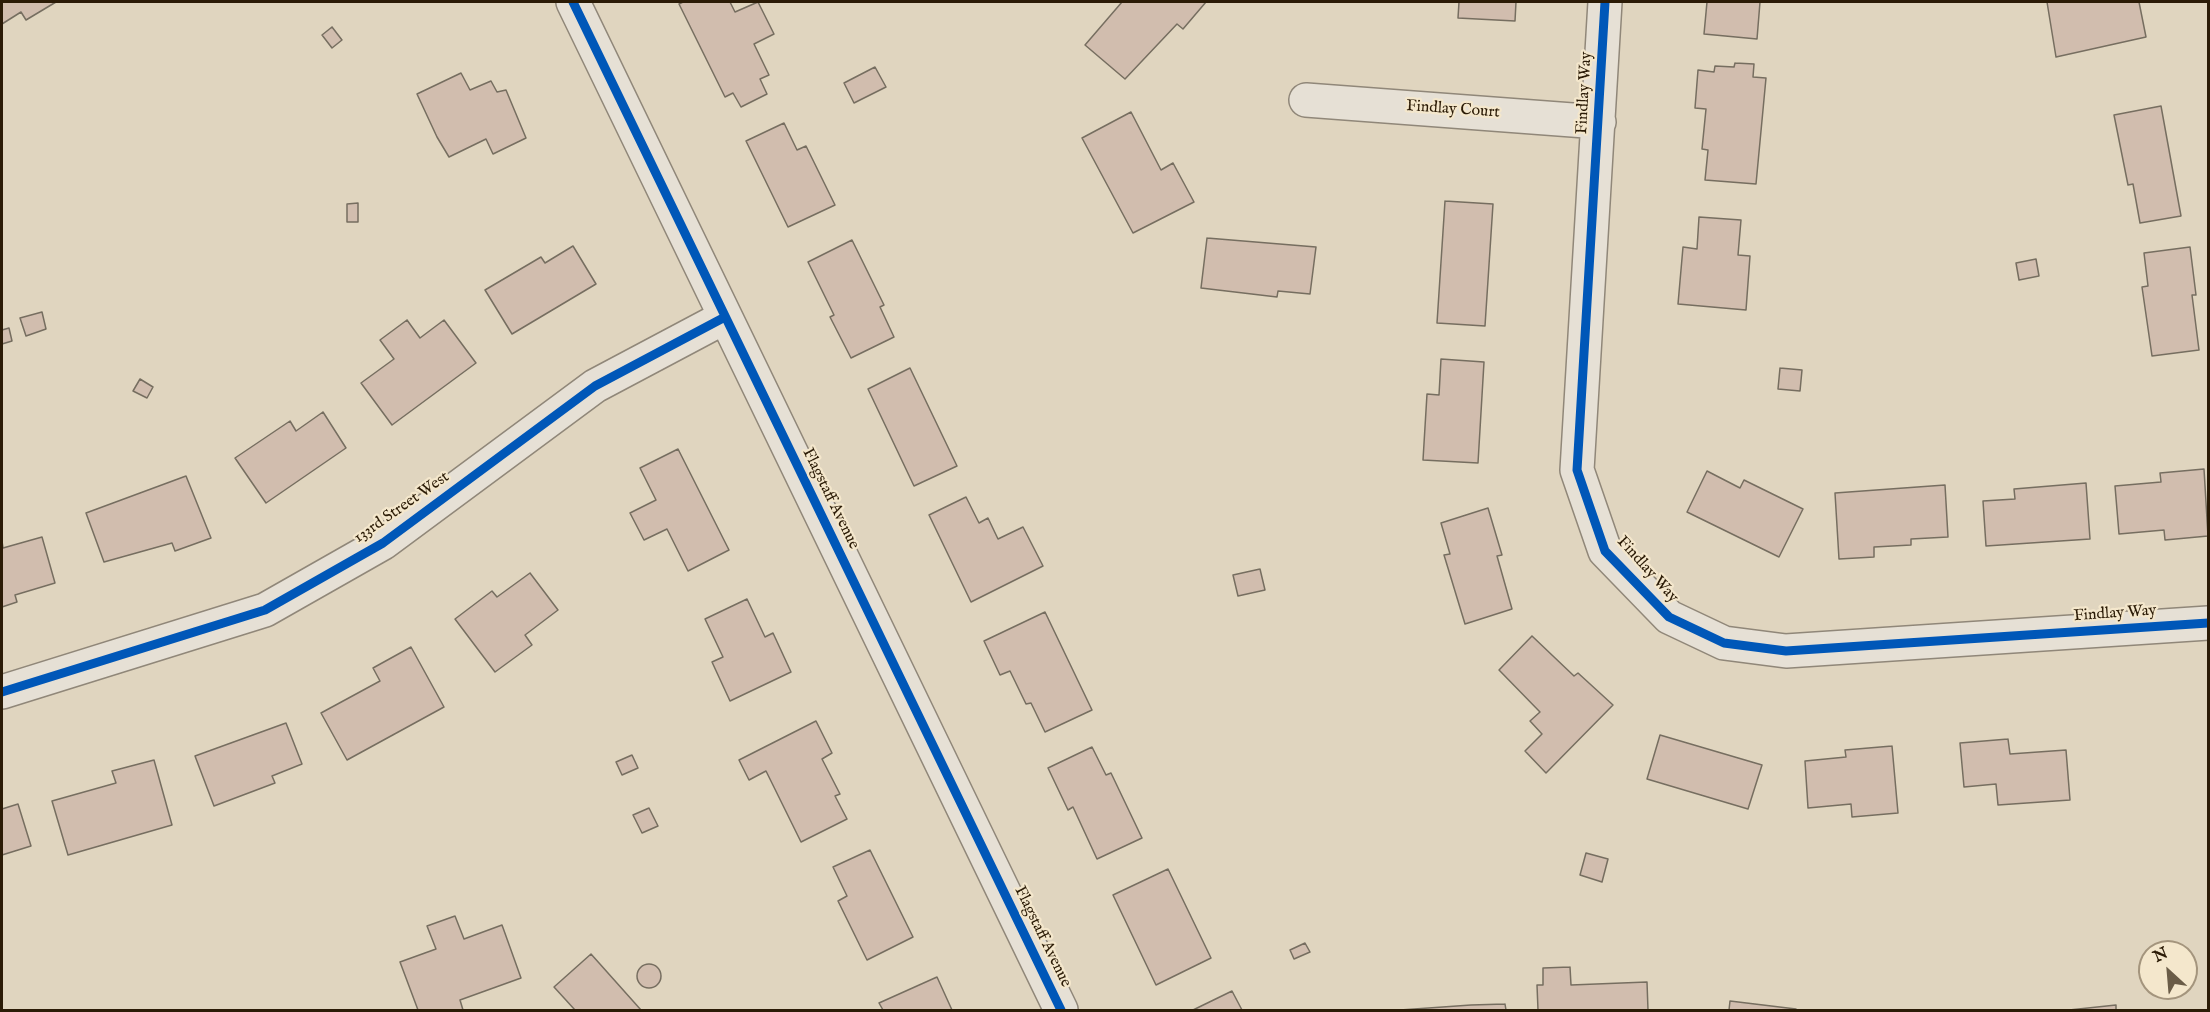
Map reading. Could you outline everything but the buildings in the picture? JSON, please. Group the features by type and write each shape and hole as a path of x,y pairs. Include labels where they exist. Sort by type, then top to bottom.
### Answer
{"street":[{"name":"Flagstaff Avenue","path":"573,2 1061,1011"},
{"name":"Findlay Way","path":"1605,2 1576,470 1605,551 1669,617 1724,643 1785,651 2208,623"},
{"name":"Findlay Court","path":"1306,100 1599,122"},
{"name":"133rd Street West","path":"2,692 265,610 383,543 595,386 725,317"}],"cycle path":[{"path":"573,2 1061,1010"},
{"path":"1605,2 1577,470 1605,551 1669,617 1724,643 1786,651 2208,623"},
{"path":"2,692 265,610 383,543 595,386 725,317"}]}
